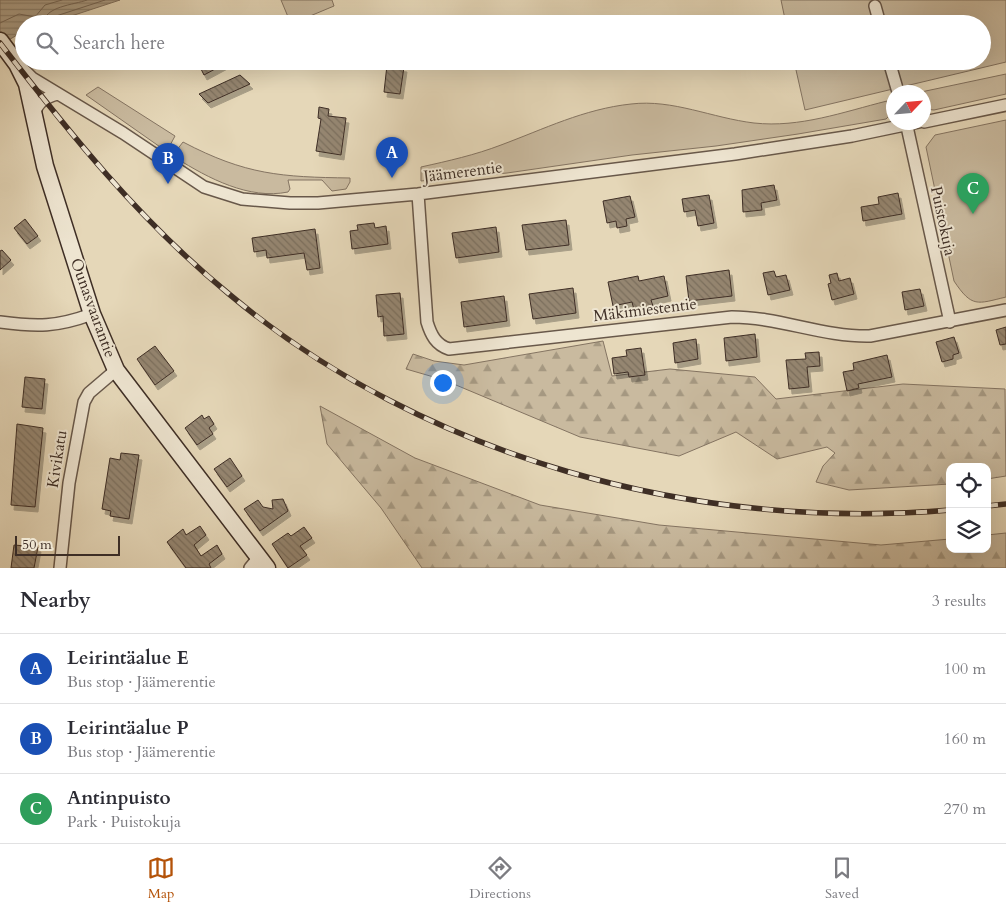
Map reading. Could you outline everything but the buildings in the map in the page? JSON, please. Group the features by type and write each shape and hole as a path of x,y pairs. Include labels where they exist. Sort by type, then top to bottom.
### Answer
{"street":[{"path":"875,6 878,15"},
{"name":"Ounasvaarantie","path":"0,41 15,61"},
{"name":"Ounasvaarantie","path":"20,70 27,84 44,166 92,314 116,370 259,564"},
{"name":"Jäämerentie","path":"23,70 32,78 124,133 187,178 222,194 242,199 290,204 418,194 765,149 852,136 886,128"},
{"path":"892,70 896,85"},
{"path":"34,119 36,107 48,96 58,94"},
{"path":"931,120 1006,104"},
{"name":"Puistokuja","path":"907,130 950,322"},
{"name":"Mäkimiestentie","path":"418,194 426,322 432,336 442,347 449,349 732,316 753,317 848,337 870,336 1006,310"},
{"path":"0,322 34,327 50,326 92,314"},
{"name":"Kivikatu","path":"60,568 69,483 84,402 89,393 116,370"}],"green space":[{"path":"281,0 332,0 334,6 312,15 287,15"},
{"path":"781,0 1006,0 1006,62 991,66 991,15 784,15"},
{"path":"796,70 972,70 910,85 886,85 886,91 805,110"},
{"path":"1006,74 1006,94 934,110 931,110 931,90"},
{"path":"98,87 175,136 168,149 163,149 86,95"},
{"path":"886,101 886,119 716,146 632,155 507,173 421,181 421,167 481,152 564,120 597,110 631,104 647,103 677,106 754,123 788,123 821,118"},
{"path":"1006,120 1006,297 976,302 966,296 954,281 926,147 935,135"},
{"path":"183,142 205,153 245,168 304,177 350,178 350,182 346,189 332,191 322,180 288,180 290,189 288,192 273,194 244,190 215,180 176,158 173,155"},
{"path":"603,341 612,376 670,369 755,377 776,399 903,384 1005,389 1006,476 991,478 991,463 946,463 946,484 849,490 816,482 823,466 835,453 827,447 777,459 736,432 679,456 580,437 444,380 406,369 413,354 434,361 464,365"},
{"path":"320,406 415,458 540,505 659,525 881,545 946,539 946,553 991,553 991,535 1006,533 1006,568 422,568 381,508 327,444"}],"water":[{"path":"0,0 120,0 74,15 15,15 15,36 0,45"}],"railway":[{"path":"0,43 15,62"},
{"path":"21,70 107,175 196,266 229,294 306,351 389,400 477,440 568,472 662,495 758,509 854,514 946,510"},
{"path":"991,506 1006,504"}],"place":[{"name":"Leirintäalue E","path":"392,178"},
{"name":"Leirintäalue P","path":"168,184"},
{"name":"Antinpuisto","path":"973,214"}]}
